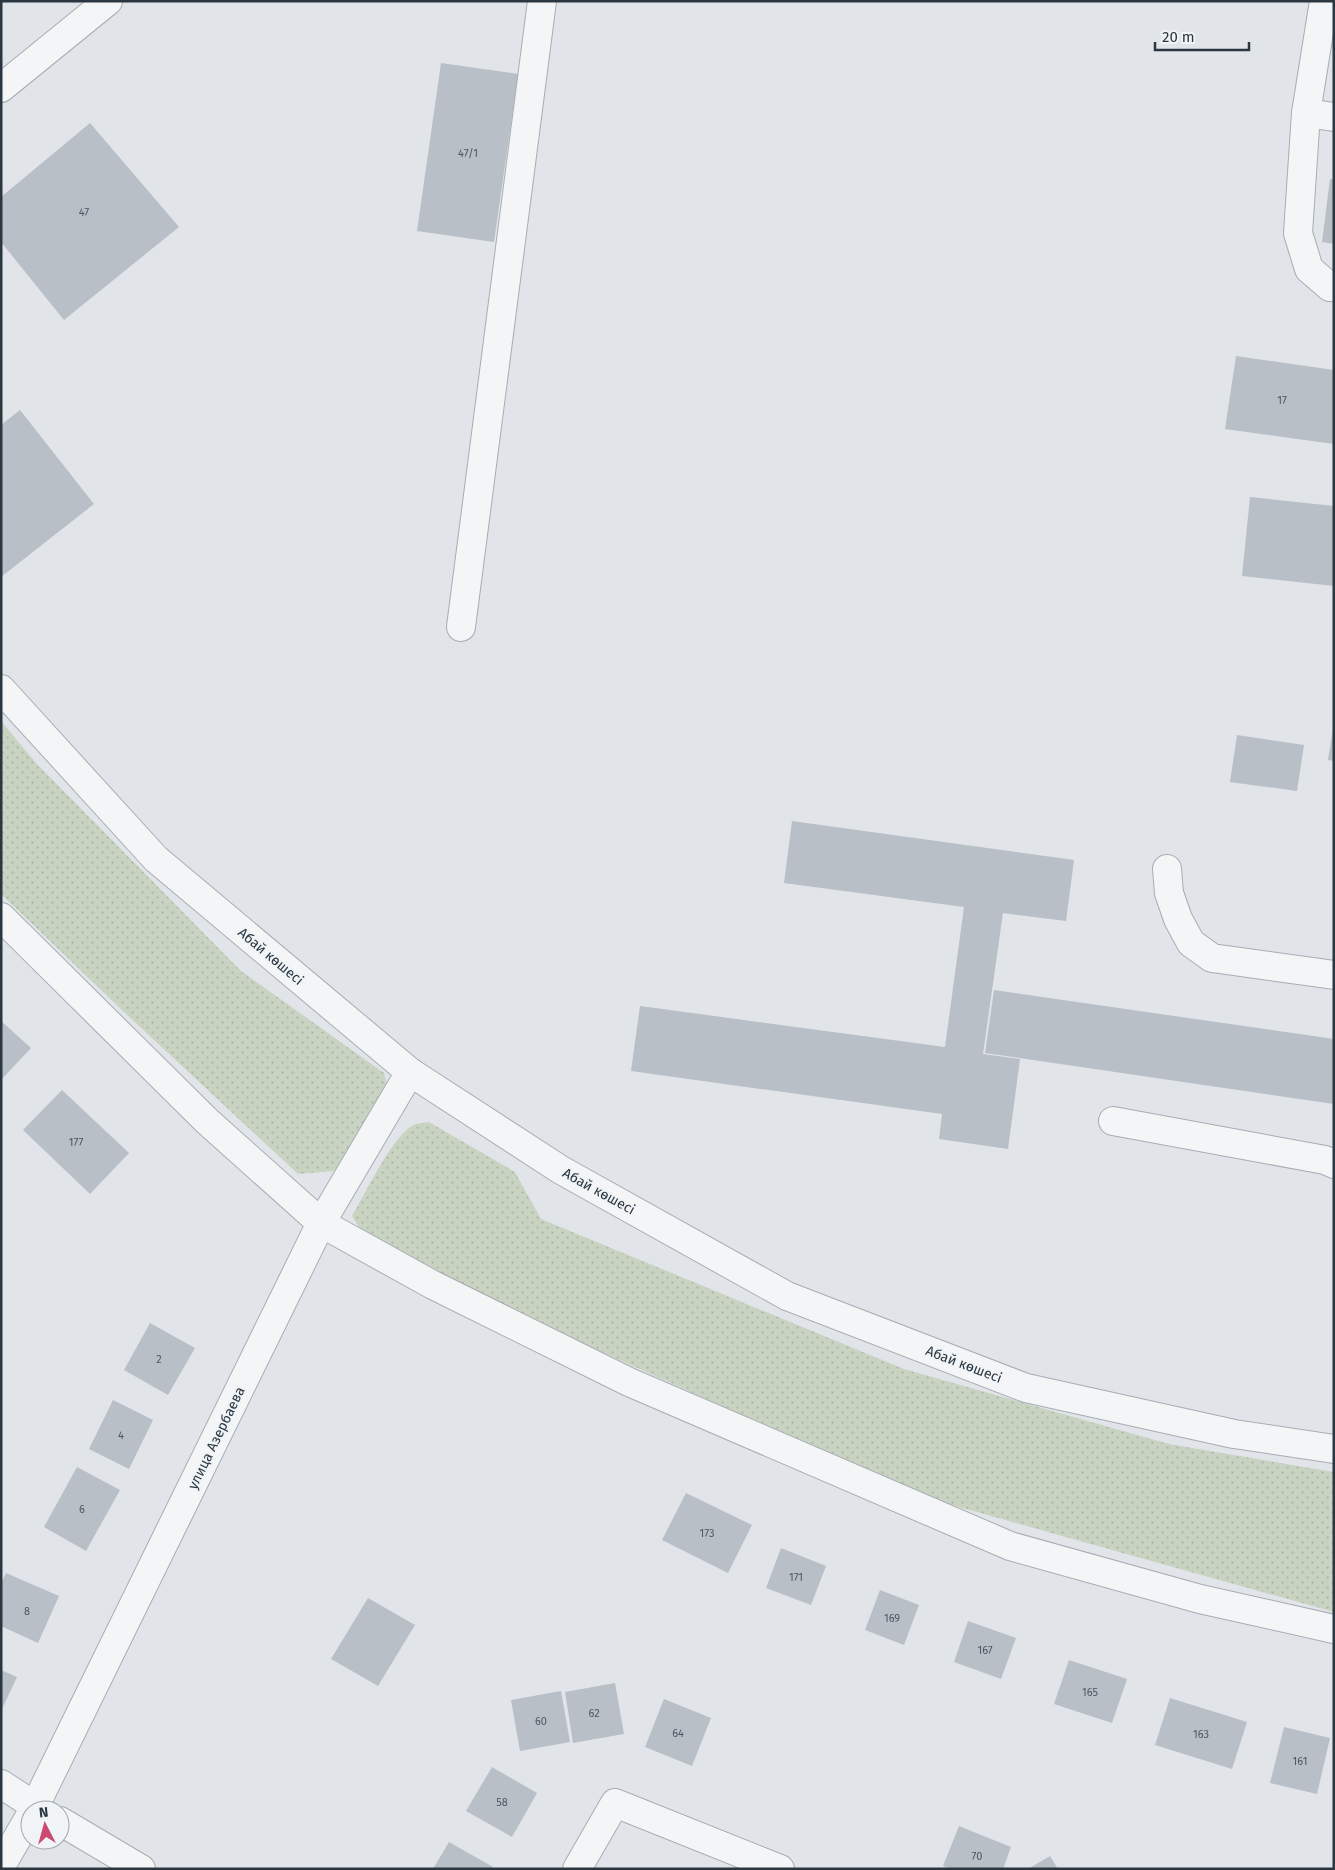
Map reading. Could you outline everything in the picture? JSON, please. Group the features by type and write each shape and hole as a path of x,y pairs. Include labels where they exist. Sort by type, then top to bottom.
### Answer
{"street":[{"path":"1,88 108,1"},
{"path":"461,626 542,1"},
{"path":"1324,1 1306,114 1298,233 1309,269 1330,287 1334,288"},
{"path":"1306,114 1334,117"},
{"name":"Абай көшесі","path":"1,689 156,859 410,1072 561,1170 787,1296 1026,1388 1234,1434 1334,1449"},
{"path":"1167,869 1170,894 1178,919 1191,943 1212,958 1334,975"},
{"path":"1,917 207,1121 322,1223 433,1285 629,1382 1010,1546 1200,1599 1334,1629"},
{"name":"улица Азербаева","path":"40,1800 322,1223 410,1072"},
{"path":"1113,1121 1325,1160 1334,1164"},
{"path":"1,1784 21,1800"},
{"path":"577,1869 615,1803 780,1869"},
{"path":"70,1827 141,1869"},
{"name":"улица Азербаева","path":"1,1866 20,1835"}],"green space":[{"path":"1,721 36,763 241,971 384,1073 388,1089 354,1153 333,1171 298,1174 1,894"},
{"path":"429,1122 515,1172 541,1219 904,1369 1169,1444 1334,1472 1334,1612 930,1499 519,1315 368,1242 352,1216 397,1140 414,1125"}],"building":[{"path":"441,63 518,74 494,242 417,231"},
{"path":"90,123 179,227 64,320 1,242 1,197"},
{"path":"1330,179 1334,179 1334,244 1322,242"},
{"path":"1236,356 1334,370 1334,444 1225,429"},
{"path":"20,410 94,504 1,577 1,425"},
{"path":"1250,497 1334,506 1334,586 1242,576"},
{"path":"1334,729 1334,761 1328,760"},
{"path":"1237,735 1304,745 1297,791 1230,782"},
{"path":"792,821 1074,860 1066,921 1003,913 983,1054 1020,1059 1008,1149 939,1139 942,1114 631,1071 640,1006 945,1047 964,907 784,883"},
{"path":"994,990 1334,1039 1334,1104 985,1053"},
{"path":"1,1021 31,1048 1,1080"},
{"path":"62,1090 129,1153 90,1194 23,1130"},
{"path":"150,1323 195,1348 168,1395 124,1370"},
{"path":"113,1400 153,1420 129,1469 89,1449"},
{"path":"77,1467 120,1490 86,1551 44,1527"},
{"path":"686,1493 752,1525 728,1573 662,1540"},
{"path":"781,1548 826,1566 811,1605 766,1588"},
{"path":"6,1573 59,1596 38,1643 1,1626 1,1584"},
{"path":"880,1590 919,1605 904,1645 865,1630"},
{"path":"368,1598 415,1625 378,1686 331,1659"},
{"path":"968,1621 1016,1638 1001,1679 954,1662"},
{"path":"1069,1660 1127,1679 1112,1723 1054,1704"},
{"path":"1,1670 17,1677 1,1711"},
{"path":"615,1683 624,1734 573,1743 565,1692"},
{"path":"561,1691 570,1742 520,1751 511,1700"},
{"path":"1170,1698 1247,1722 1232,1769 1155,1745"},
{"path":"664,1699 711,1718 692,1766 645,1747"},
{"path":"1284,1727 1330,1738 1317,1794 1270,1783"},
{"path":"492,1767 537,1793 512,1837 466,1811"},
{"path":"959,1826 1011,1847 1003,1869 951,1869 943,1866"},
{"path":"449,1842 493,1867 492,1869 433,1869"},
{"path":"1050,1856 1058,1869 1028,1869"}]}
